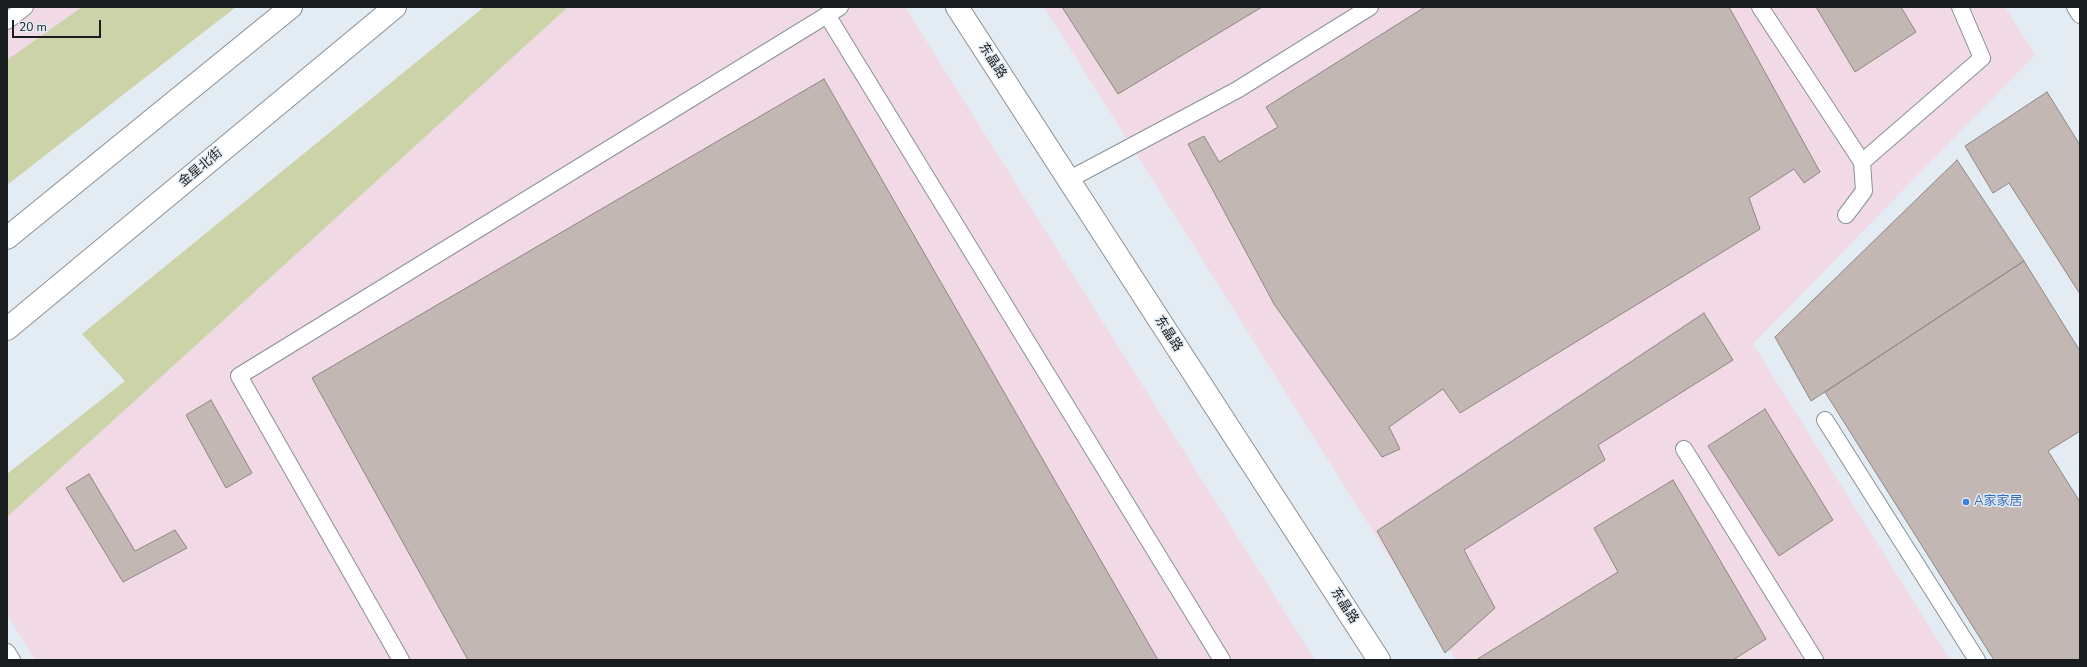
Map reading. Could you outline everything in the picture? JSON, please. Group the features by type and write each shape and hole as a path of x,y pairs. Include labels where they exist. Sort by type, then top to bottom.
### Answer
{"main road":[{"path":"7,238 291,7"},
{"name":"金星北街","path":"7,329 394,7"},
{"name":"东晶路","path":"957,7 1379,660"}],"lane":[{"path":"7,21 25,7"},
{"path":"1068,180 1236,90 1349,12 1370,7"},
{"path":"1760,7 1862,162 1864,191 1846,215"},
{"path":"1862,162 1982,58 1960,7"},
{"path":"2075,7 2080,16"},
{"path":"401,660 239,376 834,11 1222,660"},
{"path":"1825,420 1978,660"},
{"path":"1684,449 1815,660"},
{"path":"7,652 12,660"}],"shaded area":[{"path":"7,7 82,7 7,60"},
{"path":"568,7 905,7 1315,660 35,660 7,614 7,517"},
{"path":"1044,7 2005,7 2035,55 1753,344 1950,660 1456,660 1365,519"}],"green space":[{"path":"82,7 236,7 7,185 7,60"},
{"path":"484,7 568,7 7,517 7,474 125,381 82,334"}],"building":[{"path":"1062,7 1262,7 1118,94"},
{"path":"1425,7 1729,7 1820,172 1804,183 1794,169 1749,198 1760,229 1460,413 1443,389 1389,427 1400,449 1382,457 1274,304 1188,144 1204,136 1219,162 1278,127 1266,107"},
{"path":"1816,7 1901,7 1916,32 1855,72"},
{"path":"824,79 1158,660 468,660 312,378"},
{"path":"2047,92 2080,145 2080,294 2009,183 1993,193 1965,146"},
{"path":"1957,160 2024,261 1811,401 1775,337"},
{"path":"2024,261 2080,351 2080,431 2048,451 2080,502 2080,660 1994,660 1825,392"},
{"path":"1704,313 1733,360 1598,445 1605,460 1464,550 1495,608 1445,653 1377,531"},
{"path":"211,400 252,473 226,488 186,415"},
{"path":"1765,409 1833,520 1779,556 1708,446"},
{"path":"89,474 135,551 175,530 187,548 123,582 66,488"},
{"path":"1673,480 1766,639 1733,660 1476,660 1618,572 1594,528"}],"place":[{"name":"A家家居","path":"1966,502"}]}
